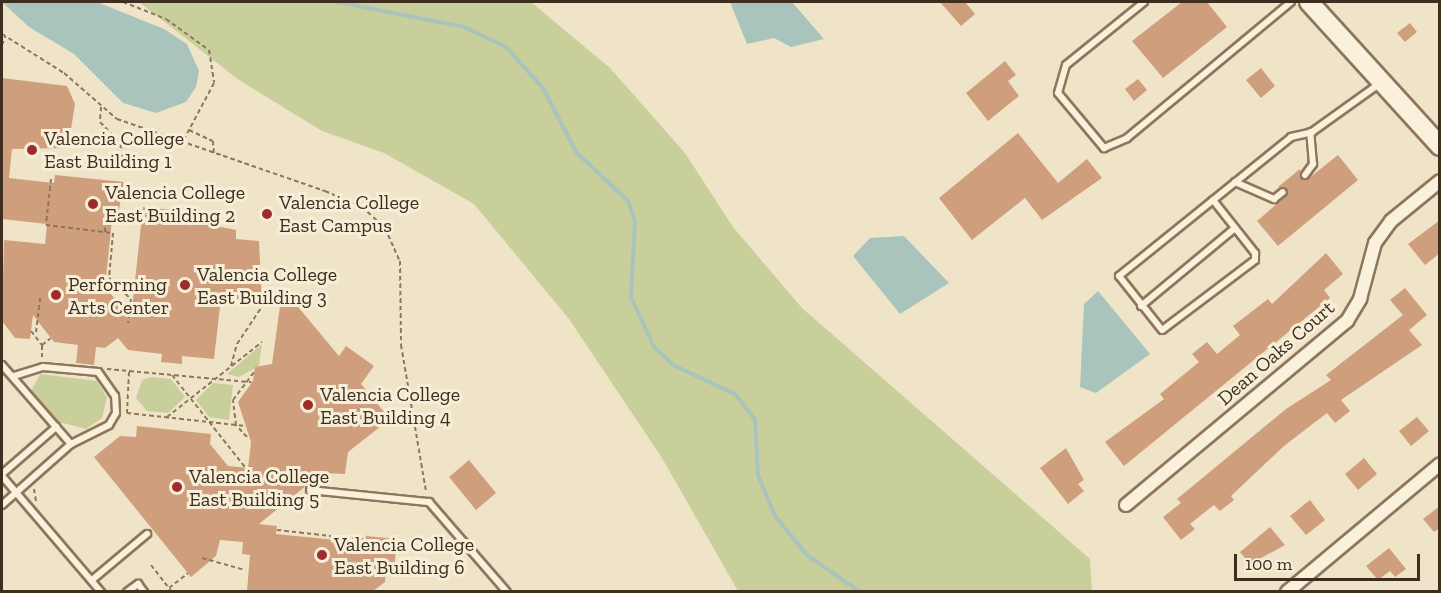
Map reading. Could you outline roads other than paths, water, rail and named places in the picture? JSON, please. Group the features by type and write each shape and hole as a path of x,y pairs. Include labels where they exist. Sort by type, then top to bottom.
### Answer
{"main road":[{"path":"1309,2 1440,146"}],"street":[{"name":"Dean Oaks Court","path":"1126,505 1347,321 1360,299 1375,243 1391,221 1440,181"},
{"path":"1287,591 1440,464"}],"lane":[{"path":"1144,2 1066,65 1058,93 1104,148 1127,138 1291,2"},
{"path":"1213,200 1235,228 1255,260 1169,329 1162,330 1119,276 1235,182 1291,137 1310,132 1382,82"},
{"path":"1305,175 1313,164 1310,132"},
{"path":"1235,182 1274,198 1283,192"},
{"path":"1141,306 1235,228"},
{"path":"2,365 14,376 70,444"},
{"path":"2,505 70,444 109,425 116,413 107,380 98,372 43,367 14,376"},
{"path":"56,427 2,475 101,591"},
{"path":"310,489 429,502 507,591"},
{"path":"92,580 147,534"},
{"path":"127,591 138,584 144,591"}],"water":[{"path":"2,2 97,2 164,29 187,44 199,71 196,87 186,102 156,113 123,103 74,54 29,27"},
{"path":"730,2 792,2 824,39 791,47 774,38 747,44"},
{"path":"904,236 949,283 900,314 853,256 870,238"},
{"path":"1098,291 1150,354 1096,393 1080,387 1084,304"}],"waterway":[{"path":"337,2 464,27 506,47 543,88 576,152 628,201 635,222 631,297 654,347 673,365 735,394 755,420 758,475 775,516 807,555 860,592"}],"place":[{"name":"Valencia College East Building 1","path":"32,150"},
{"name":"Valencia College East Building 2","path":"93,204"},
{"name":"Valencia College East Campus","path":"267,214"},
{"name":"Valencia College East Building 3","path":"185,285"},
{"name":"Performing Arts Center","path":"56,295"},
{"name":"Valencia College East Building 4","path":"308,405"},
{"name":"Valencia College East Building 5","path":"177,487"},
{"name":"Valencia College East Building 6","path":"322,555"}]}
